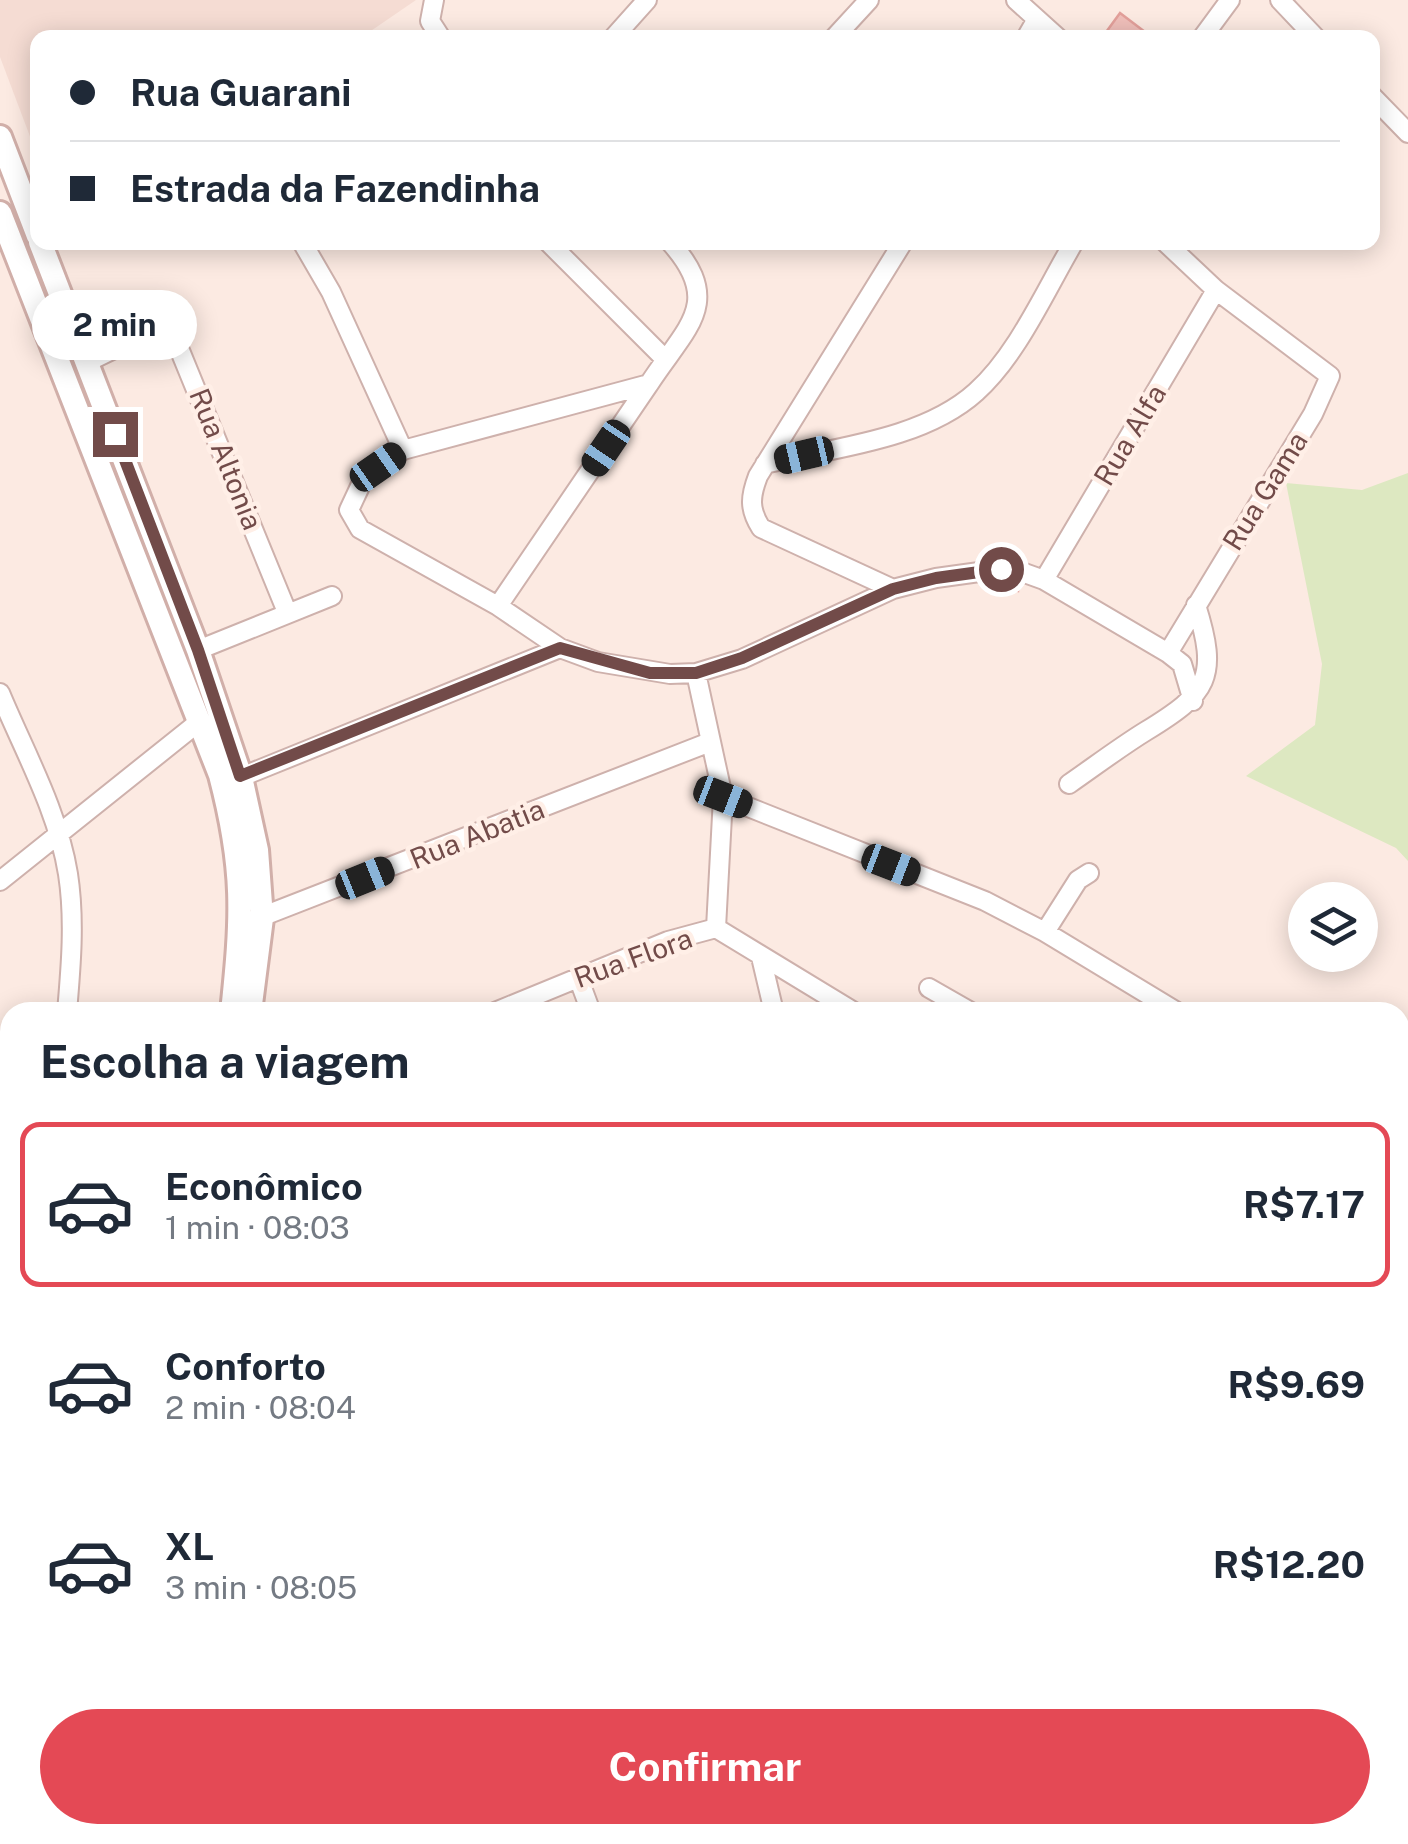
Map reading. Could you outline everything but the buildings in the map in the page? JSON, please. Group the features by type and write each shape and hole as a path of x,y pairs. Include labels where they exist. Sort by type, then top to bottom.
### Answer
{"main road":[{"path":"0,137 30,215"},
{"path":"0,213 200,720 232,821 252,920 234,1002"},
{"path":"43,250 198,650 240,776 257,850 250,1002"}],"street":[{"path":"434,0 430,20 437,30"},
{"path":"620,30 647,0"},
{"path":"841,30 869,0"},
{"path":"1016,0 1048,30"},
{"path":"1208,30 1230,0"},
{"path":"1280,0 1308,30"},
{"path":"1030,30 1036,20"},
{"path":"1380,104 1408,133"},
{"path":"307,250 331,292 402,450"},
{"path":"556,250 665,360"},
{"path":"498,606 650,384 698,306 700,290 688,262 677,250"},
{"path":"893,589 761,528 751,512 751,494 765,464 898,250"},
{"path":"765,464 881,436 937,415 976,392 994,372 1069,250"},
{"path":"1174,250 1216,290"},
{"name":"Rua Gama","path":"1168,653 1313,414 1330,376 1216,290"},
{"name":"Rua Alfa","path":"1044,580 1216,290"},
{"name":"Rua Altonia","path":"87,362 155,336 168,336 176,341 287,612"},
{"path":"650,384 402,450 363,480 353,495 350,510 360,529 498,606 560,648 598,662 650,673 696,673 760,651 893,589 936,578 1010,570 1044,580 1168,653 1182,664 1193,701"},
{"path":"198,650 332,596"},
{"path":"1069,784 1193,701 1205,679 1207,660 1196,604"},
{"path":"240,776 560,648"},
{"path":"696,673 723,797 716,928 837,1002"},
{"path":"0,693 59,835 71,899 67,1002"},
{"path":"0,882 200,720"},
{"name":"Rua Abatia","path":"252,920 710,742"},
{"path":"723,797 985,902 1045,932 1160,1002"},
{"path":"1045,932 1078,880 1088,873"},
{"name":"Rua Flora","path":"519,1002 668,942 716,928"},
{"path":"761,957 772,1002"},
{"path":"578,977 587,1002"},
{"path":"929,988 954,1002"}],"shaded area":[{"path":"0,0 416,0 372,30 30,30 30,136 0,57"}],"green space":[{"path":"1408,473 1408,861 1396,848 1246,776 1315,725 1322,664 1286,483 1362,490"}],"route":[{"path":"115,434 198,650 240,776 560,648 598,662 650,673 696,673 813,628 893,589 956,574 1001,569"}]}
